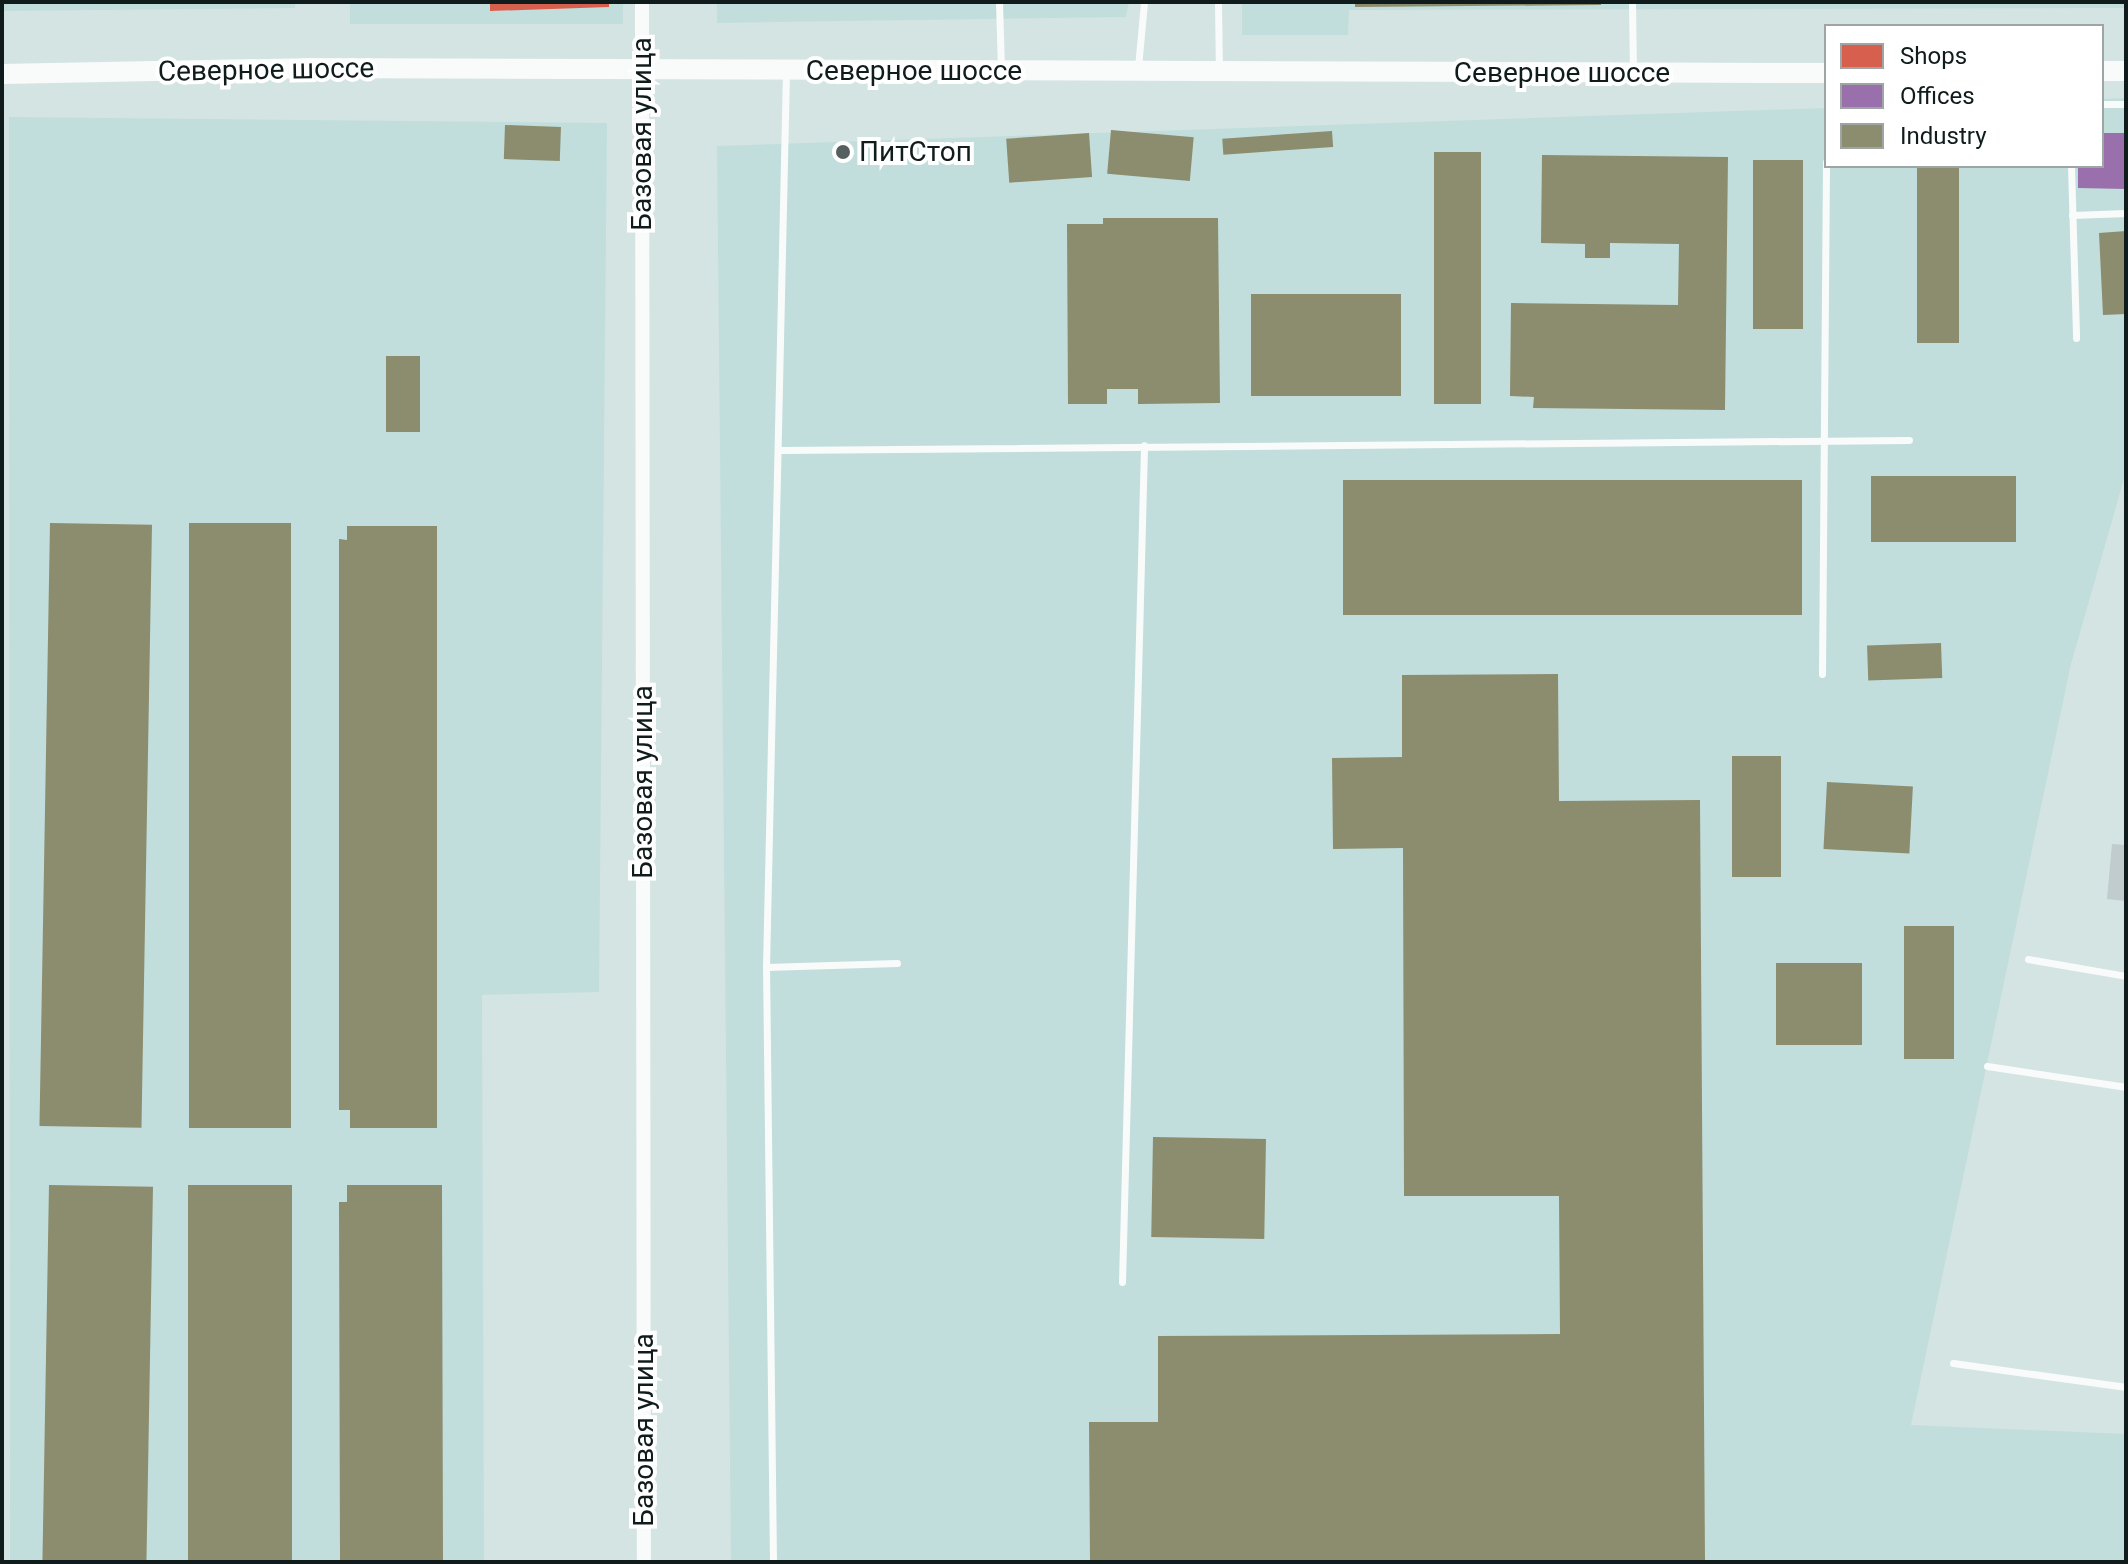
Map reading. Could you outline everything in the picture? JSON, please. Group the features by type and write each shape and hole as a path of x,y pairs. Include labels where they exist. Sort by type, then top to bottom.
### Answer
{"main road":[{"name":"Северное шоссе","path":"2,74 642,70 1824,73"},
{"path":"2104,71 2126,71"}],"street":[{"name":"Базовая улица","path":"642,2 644,1562"}],"lane":[{"path":"999,2 1001,72"},
{"path":"1138,72 1144,2"},
{"path":"1218,2 1219,72"},
{"path":"1632,2 1633,73"},
{"path":"773,1562 766,967 781,450 786,71"},
{"path":"2104,104 2126,104"},
{"path":"1822,674 1826,168"},
{"path":"2071,168 2076,338"},
{"path":"2072,215 2126,213"},
{"path":"781,450 1909,440"},
{"path":"1122,1282 1144,445"},
{"path":"2028,959 2126,976"},
{"path":"766,967 897,963"},
{"path":"1987,1066 2126,1087"},
{"path":"1953,1363 2126,1387"}],"shaded area":[{"path":"2,2 295,2 295,8 2,11"},
{"path":"350,2 623,2 623,24 350,24"},
{"path":"717,2 1129,2 1126,17 717,23"},
{"path":"1242,2 2126,2 2126,8 1349,10 1348,35 1242,35"},
{"path":"2126,98 2126,472 2071,664 1911,1425 2126,1434 2126,1562 731,1562 717,146 1824,108 1824,168 2104,168 2104,99"},
{"path":"9,117 607,123 599,992 482,995 484,1562 10,1562"}],"building: Shops":[{"path":"490,2 609,2 609,7 490,11"}],"building: Offices":[{"path":"2104,133 2126,133 2126,189 2078,188 2078,168 2104,168"}],"building: Industry":[{"path":"1355,2 1601,2 1601,5 1355,7"},
{"path":"505,125 561,127 560,161 504,159"},
{"path":"1111,130 1194,137 1190,181 1107,174"},
{"path":"1332,131 1333,147 1223,155 1222,139"},
{"path":"1089,133 1092,177 1009,183 1006,139"},
{"path":"1434,152 1481,152 1481,404 1434,404"},
{"path":"1542,155 1728,157 1725,410 1533,408 1534,397 1510,396 1511,303 1678,305 1679,244 1610,243 1610,258 1585,258 1585,244 1541,243"},
{"path":"1753,160 1803,160 1803,329 1753,329"},
{"path":"1917,168 1959,168 1959,343 1917,343"},
{"path":"1103,218 1218,218 1220,403 1138,404 1138,389 1107,389 1107,404 1068,404 1067,224 1103,224"},
{"path":"2126,231 2126,314 2103,315 2099,233"},
{"path":"1251,294 1401,294 1401,396 1251,396"},
{"path":"386,356 420,356 420,432 386,432"},
{"path":"1871,476 2016,476 2016,542 1871,542"},
{"path":"1343,480 1802,480 1802,615 1343,615"},
{"path":"50,523 152,525 141,1128 39,1126"},
{"path":"189,523 291,523 291,1128 189,1128"},
{"path":"347,526 437,526 437,1128 350,1128 350,1110 339,1110 339,539 347,540"},
{"path":"1941,643 1942,678 1868,681 1867,646"},
{"path":"1558,674 1559,801 1700,800 1705,1562 1090,1562 1089,1422 1158,1422 1158,1336 1560,1334 1559,1196 1404,1196 1403,848 1333,849 1332,758 1402,757 1402,675"},
{"path":"1732,756 1781,756 1781,877 1732,877"},
{"path":"1827,782 1913,787 1909,853 1823,849"},
{"path":"1904,926 1954,926 1954,1059 1904,1059"},
{"path":"1776,963 1862,963 1862,1045 1776,1045"},
{"path":"1153,1137 1266,1139 1264,1239 1151,1237"},
{"path":"49,1185 153,1187 146,1562 42,1562"},
{"path":"188,1185 292,1185 292,1562 188,1562"},
{"path":"347,1185 442,1185 443,1562 340,1562 339,1202 347,1202"}],"building: Other":[{"path":"2112,844 2126,845 2126,901 2107,899"}],"place":[{"name":"ПитСтоп","path":"843,152"}]}
